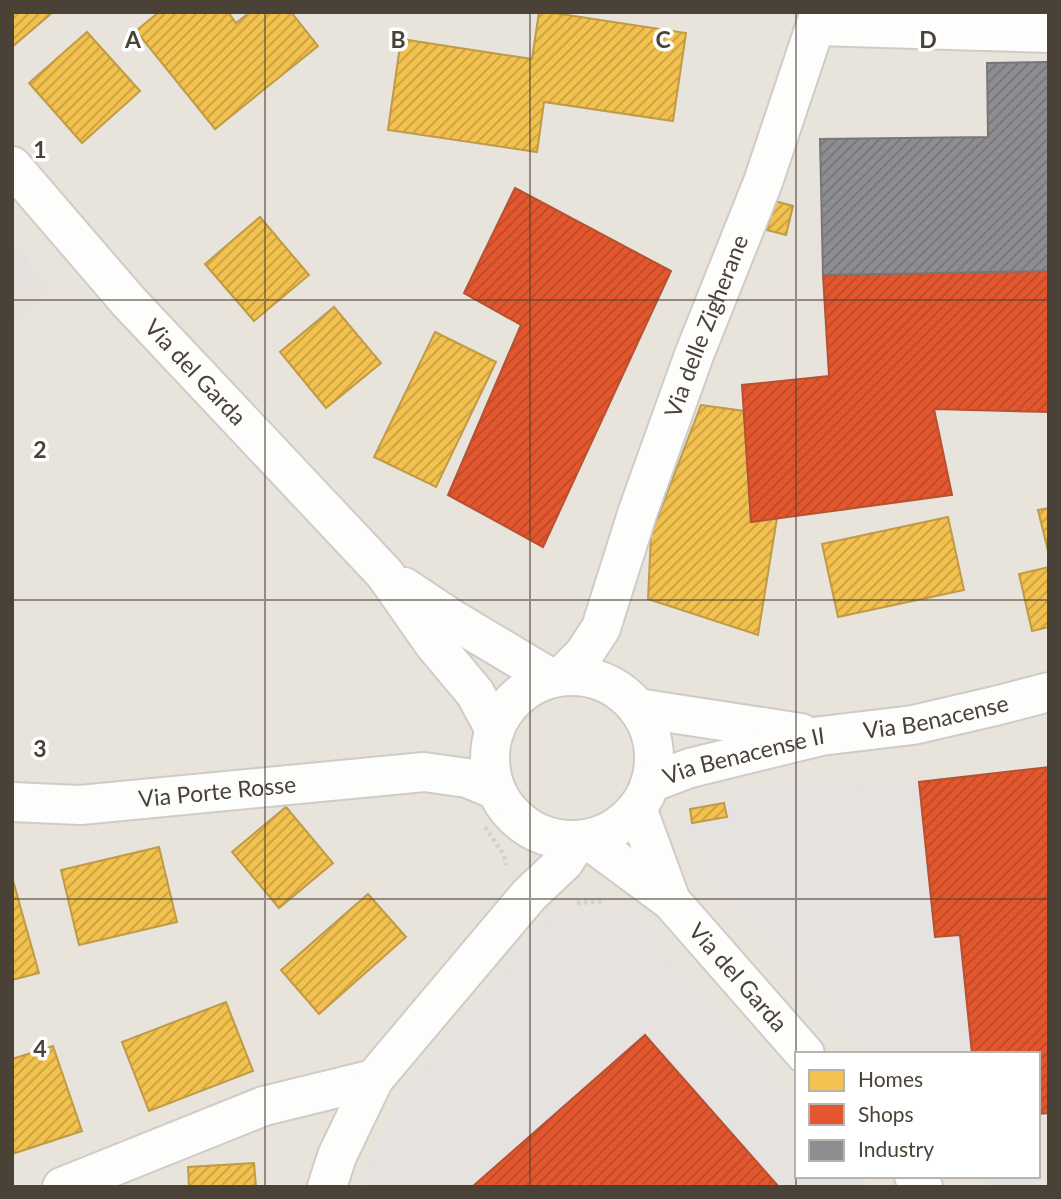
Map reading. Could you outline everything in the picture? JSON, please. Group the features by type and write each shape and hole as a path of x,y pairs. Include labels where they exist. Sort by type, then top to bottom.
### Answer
{"street":[{"name":"Via delle Zigherane","path":"555,676 584,654 601,628 643,498 694,355 764,182 818,19 1049,33"},
{"name":"Via del Garda","path":"12,166 130,302 385,574 434,644 475,693 493,735"},
{"name":"Via del Garda","path":"385,574 452,619 555,676"},
{"name":"Via delle Zigherane","path":"601,628 605,660 624,696"},
{"path":"424,772 467,778 489,806 511,812 530,829 545,836 582,839 615,828 626,819 643,795 654,763 653,744 647,725 624,696 595,679 555,676 522,693 510,703 493,735 489,806"},
{"name":"Via Benacense","path":"821,736 913,725 1049,692"},
{"name":"Via Benacense II","path":"624,696 821,736"},
{"path":"424,772 468,754 493,735"},
{"name":"Via Benacense II","path":"643,795 690,768 821,736"},
{"name":"Via Porte Rosse","path":"12,802 80,804 424,772"},
{"name":"Via del Garda","path":"643,795 671,901"},
{"path":"529,895 530,829"},
{"name":"Via del Garda","path":"582,839 671,901 804,1052"},
{"path":"327,1187 337,1156 374,1079 529,895 564,862 582,839"},
{"path":"62,1187 264,1106 374,1079"}],"path":[{"path":"489,806 504,855 506,876 529,895"}],"shaded area":[{"path":"12,12 1049,12 1049,1187 12,1187 12,326 54,289 12,240"},
{"path":"12,240 54,289 12,326"},
{"path":"919,782 935,937 960,935 972,1052 869,1052 680,839 678,828 729,820 724,789"},
{"path":"628,911 795,1102 795,1178 862,1178 870,1187 779,1187 645,1035 472,1187 361,1187 370,1156 398,1096 551,912"},
{"path":"982,1178 1036,1178 1044,1187 989,1187"}],"building: Homes":[{"path":"12,12 53,12 12,47"},
{"path":"159,12 228,12 236,23 250,12 291,12 318,46 215,129 136,31"},
{"path":"539,12 686,33 673,121 544,102 537,152 388,130 401,39 532,59"},
{"path":"87,32 140,91 82,143 29,83"},
{"path":"775,201 793,206 786,235 767,230"},
{"path":"260,217 309,275 254,321 205,264"},
{"path":"334,307 381,363 326,408 280,352"},
{"path":"435,332 496,362 436,487 374,457"},
{"path":"701,405 744,411 751,522 777,518 758,635 648,599 651,535"},
{"path":"1049,508 1049,555 1038,510"},
{"path":"948,517 964,590 838,617 822,544"},
{"path":"1049,567 1049,627 1032,631 1019,574"},
{"path":"724,803 727,817 692,823 690,809"},
{"path":"286,807 333,863 279,908 232,852"},
{"path":"159,847 177,922 79,945 61,870"},
{"path":"12,877 39,973 12,980"},
{"path":"368,894 406,937 319,1014 281,970"},
{"path":"226,1002 253,1071 149,1111 122,1042"},
{"path":"53,1046 82,1131 12,1154 12,1059"},
{"path":"254,1163 256,1187 189,1187 188,1167"}],"building: Shops":[{"path":"515,188 671,271 543,547 448,495 521,325 464,293"},
{"path":"1049,271 1049,412 934,409 952,495 751,522 742,385 829,376 823,275"},
{"path":"1049,767 1049,1113 1040,1114 1040,1052 972,1052 960,935 935,937 919,782"},
{"path":"645,1035 779,1187 472,1187"}],"building: Industry":[{"path":"1049,62 1049,271 823,275 820,139 988,137 987,63"}]}
